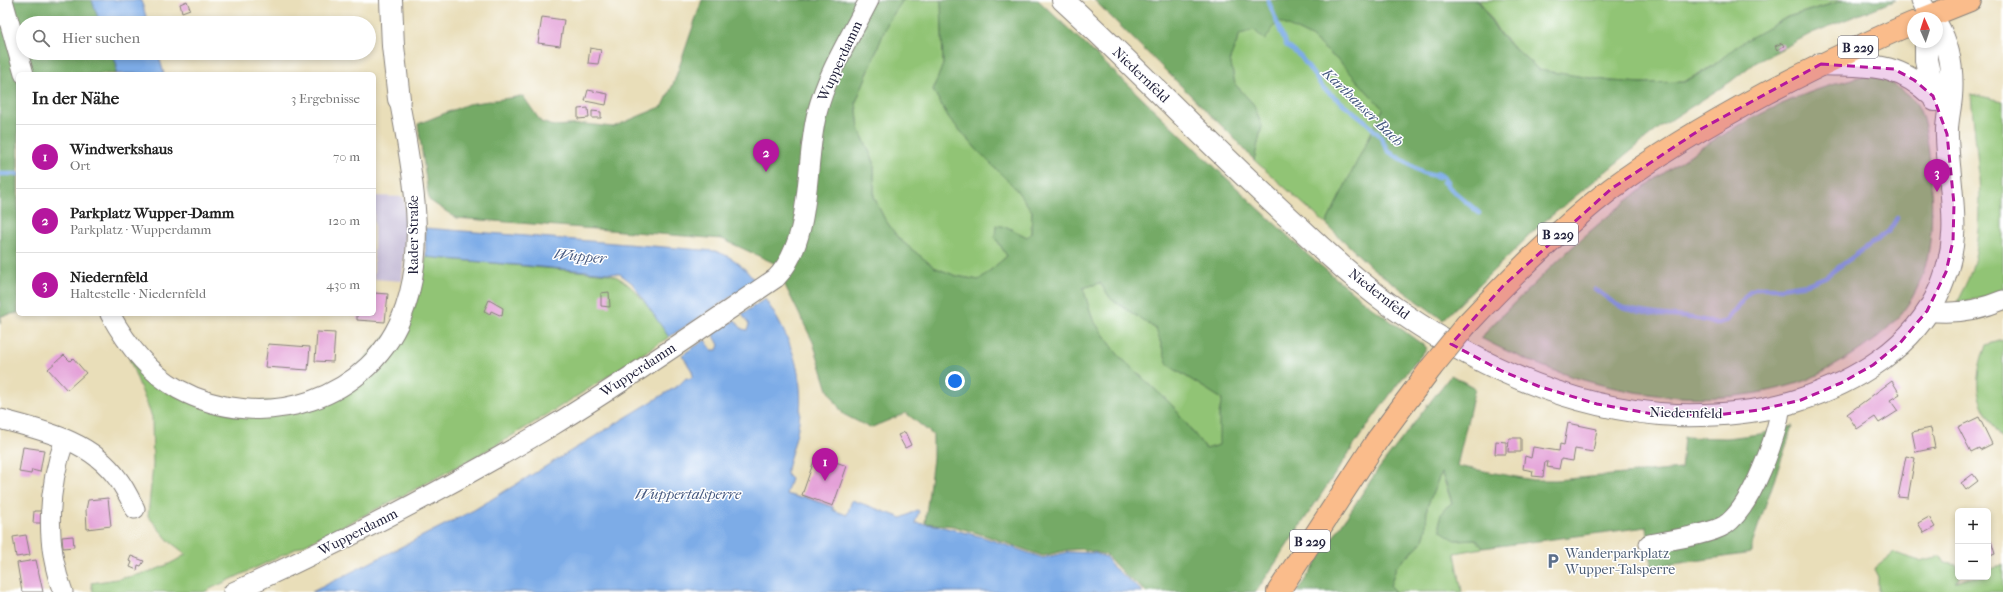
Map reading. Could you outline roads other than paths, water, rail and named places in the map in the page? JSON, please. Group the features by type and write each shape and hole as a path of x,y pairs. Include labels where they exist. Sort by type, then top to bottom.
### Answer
{"main road":[{"name":"B 229","path":"1939,12 1970,0"},
{"name":"B 229","path":"1278,592 1347,484 1378,439 1431,368 1502,286 1561,231 1611,189 1660,154 1701,129 1821,64 1907,26"}],"street":[{"path":"4,0 16,44"},
{"name":"Rader Straße","path":"111,316 130,347 154,372 178,389 204,401 238,409 282,409 316,399 345,384 363,372 375,359 387,344 404,310 413,280 415,258 416,223 410,159 393,46 390,0"},
{"name":"Wupperdamm","path":"233,592 329,547 473,471 552,425 667,351 776,278 788,263 804,212 808,193 812,140 817,113 824,92 869,0"},
{"name":"Niedernfeld","path":"1063,0 1318,245 1402,314 1471,356 1538,386 1597,404 1632,411 1670,414 1716,415 1781,406 1836,386 1873,365 1900,343 1928,311 1946,272 1953,240 1954,204 1947,134 1951,95 1950,58 1948,49 1943,42"},
{"name":"Niedernfeld","path":"1926,48 1926,60 1933,96 1947,134"},
{"path":"20,60 23,72"},
{"path":"1821,64 1874,66 1894,70 1914,80 1933,96"},
{"path":"1928,311 1946,313 1961,312 1990,306 2003,300"},
{"path":"1649,544 1713,530 1725,525 1735,516 1756,483 1777,428 1781,406"},
{"path":"0,419 65,439 90,452 104,462 118,479 135,509"},
{"path":"63,592 54,563 51,504 57,461 65,439"}],"water":[{"path":"92,0 141,0 146,16 98,16"},
{"path":"115,60 160,60 163,72 116,72 117,65"},
{"name":"Wupper","path":"425,228 715,251 728,256 737,262 755,281 669,337 632,283 620,274 426,257"},
{"name":"Wuppertalsperre","path":"765,299 789,342 798,372 800,388 801,404 799,421 787,469 787,475 791,479 786,494 801,498 802,496 833,507 833,510 847,515 852,500 902,518 917,510 919,511 915,523 935,525 983,537 1043,558 1068,552 1094,553 1106,557 1113,567 1143,592 312,592 474,510 679,385 686,378 690,379 693,376 692,371 682,355 705,340 712,350 717,350 719,345 713,334 735,320 742,329 747,330 749,325 742,314"}],"waterway":[{"name":"Karthauser Bach","path":"1268,0 1286,45 1301,57 1323,88 1364,120 1380,136 1388,151 1423,173 1439,177"},
{"name":"Karthauser Bach","path":"1433,175 1439,173 1447,181 1449,188"},
{"path":"0,174 16,174"},
{"name":"Karthauser Bach","path":"1443,182 1479,213"},
{"name":"Karthauser Bach","path":"1595,289 1620,307 1647,313 1694,318 1716,324 1727,320 1750,291 1758,288 1781,288 1807,284 1825,277 1889,231 1897,218"}],"place":[{"name":"Parkplatz Wupper-Damm","path":"766,172"},
{"name":"Niedernfeld","path":"1937,192"},
{"name":"Windwerkshaus","path":"825,481"},
{"name":"Wanderparkplatz Wupper-Talsperre","path":"1553,561"}]}
